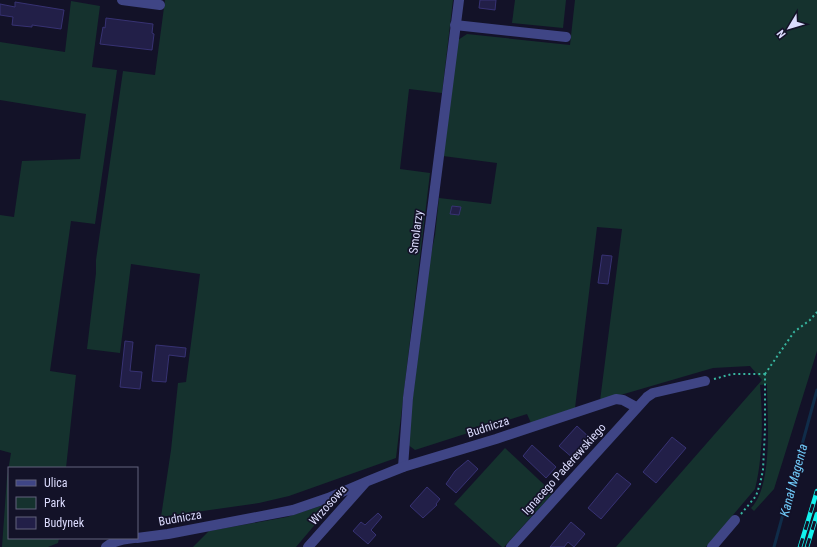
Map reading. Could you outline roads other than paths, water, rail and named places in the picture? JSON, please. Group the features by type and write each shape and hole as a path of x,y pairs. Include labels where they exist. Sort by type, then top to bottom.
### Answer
{"street":[{"path":"122,0 160,5"},
{"name":"Smolarzy","path":"403,467 408,398 458,0"},
{"path":"455,25 566,37"},
{"path":"636,407 653,393 705,381"},
{"name":"Budnicza","path":"138,538 168,534 293,510 328,498 368,480 403,467 496,439 616,399 623,400 636,407"},
{"name":"Ignacego Paderewskiego","path":"511,547 636,407"},
{"name":"Wrzosowa","path":"308,547 368,480"},
{"path":"712,547 735,520"},
{"path":"106,547 110,544 129,539"}],"waterway":[{"name":"Kanał Magenta","path":"774,547 817,390"}],"railway":[{"path":"800,547 817,491"},
{"path":"807,547 817,514"}]}
